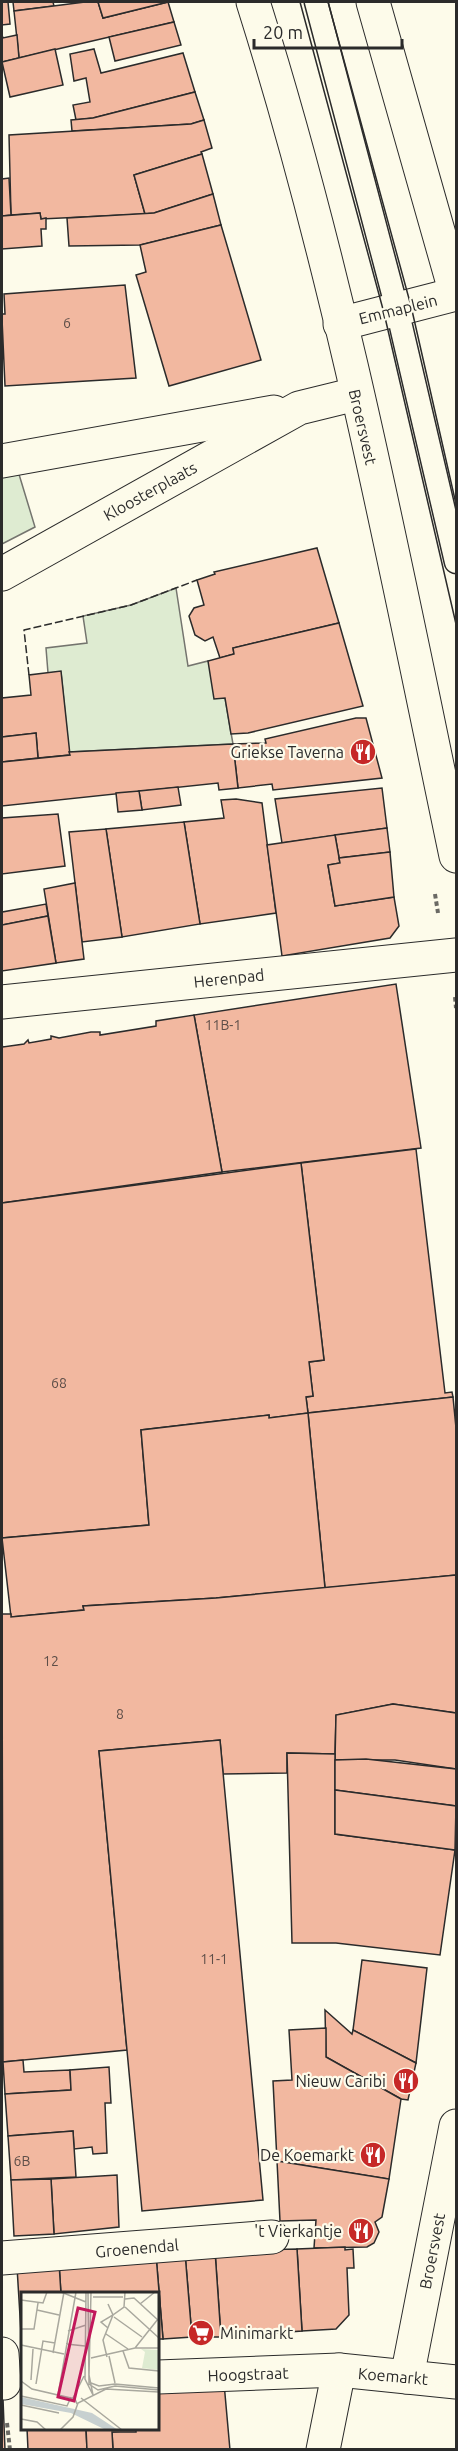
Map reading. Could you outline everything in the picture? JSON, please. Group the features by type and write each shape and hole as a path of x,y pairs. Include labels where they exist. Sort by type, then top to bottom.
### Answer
{"street":[{"name":"Broersvest","path":"253,2 278,80 356,394 456,856"},
{"path":"373,2 456,294"},
{"name":"Emmaplein","path":"339,324 456,294"},
{"name":"Kloosterplaats","path":"2,460 299,408 356,394"},
{"name":"Kloosterplaats","path":"2,574 299,408"},
{"name":"Herenpad","path":"2,1002 456,955"},
{"name":"Broersvest","path":"407,2377 456,2126"},
{"name":"Groenendal","path":"2,2258 272,2237"},
{"name":"Koemarkt","path":"323,2450 339,2370 456,2382"},
{"name":"Hoogstraat","path":"159,2377 339,2370"}],"lane":[{"path":"316,2 397,309 456,562"}],"green space":[{"path":"18,471 35,527 2,544 2,473"},
{"path":"176,588 188,666 208,661 225,698 233,744 69,752 61,672 48,673 46,648 87,643 83,616 131,605"}],"building":[{"path":"2,2 8,2 10,24 2,25"},
{"path":"13,2 53,2 54,6 14,11"},
{"path":"98,2 103,18 168,2 174,22 19,58 14,11"},
{"path":"98,2 168,2 103,18"},
{"path":"174,22 181,45 115,61 109,37"},
{"path":"2,35 3,38 17,35 19,58 2,62"},
{"path":"55,49 63,85 10,97 2,62"},
{"path":"94,49 101,73 183,53 195,92 93,118 76,120 73,105 90,102 86,78 74,81 70,54"},
{"path":"195,92 204,120 191,124 72,131 71,120 93,118"},
{"path":"204,120 212,148 201,152 202,154 134,175 145,214 41,219 40,213 11,215 9,135 191,124"},
{"path":"202,154 213,194 145,214 134,175"},
{"path":"9,178 11,215 2,216 2,179"},
{"path":"213,194 221,225 140,245 69,246 67,218 154,213"},
{"path":"40,213 41,219 46,218 46,229 41,229 42,246 2,249 2,216"},
{"path":"221,225 261,360 169,386 136,275 146,272 140,245"},
{"path":"125,285 136,378 5,386 2,319 2,314 5,314 4,294"},
{"path":"317,548 339,623 233,648 234,654 220,658 213,637 205,641 195,635 189,616 194,608 204,605 197,580 215,574 214,572"},
{"path":"339,623 363,706 248,733 231,734 225,698 214,699 208,661 234,654 233,648"},
{"path":"61,671 70,755 38,758 36,733 2,737 2,698 31,695 29,675"},
{"path":"356,718 366,718 382,778 273,790 272,784 238,788 233,744 266,743 265,739"},
{"path":"36,733 38,758 2,762 2,737"},
{"path":"233,744 238,788 219,790 218,783 2,806 2,762 70,755 69,752"},
{"path":"178,787 181,805 142,810 139,791"},
{"path":"382,788 387,828 282,843 275,799"},
{"path":"139,791 142,810 118,812 116,793"},
{"path":"236,799 262,803 276,913 200,924 184,822 224,818 221,800"},
{"path":"58,814 65,866 2,874 2,818"},
{"path":"184,822 200,924 122,937 106,829"},
{"path":"387,828 390,852 339,858 335,835"},
{"path":"106,829 122,937 82,942 69,832"},
{"path":"335,835 340,863 328,865 335,906 394,897 399,926 390,938 282,956 267,845"},
{"path":"390,852 394,897 335,906 328,865 340,863 339,858"},
{"path":"75,883 84,959 56,963 44,889"},
{"path":"46,904 48,916 2,925 2,912"},
{"path":"48,916 56,963 2,971 2,925"},
{"path":"396,984 421,1148 222,1172 194,1015"},
{"path":"194,1015 222,1172 2,1203 2,1045 3,1047 24,1044 28,1040 29,1043 51,1039 51,1036 59,1038 91,1032 100,1032 100,1035 156,1026 156,1021"},
{"path":"416,1149 445,1393 452,1392 453,1397 308,1413 306,1397 313,1396 309,1362 324,1360 301,1163"},
{"path":"301,1163 324,1360 309,1362 313,1396 306,1397 308,1413 269,1418 269,1415 141,1430 149,1525 2,1538 2,1203"},
{"path":"453,1397 456,1428 456,1575 325,1588 308,1413"},
{"path":"308,1413 325,1588 216,1598 83,1606 84,1610 11,1617 2,1538 149,1525 141,1430 269,1415 269,1418"},
{"path":"456,1575 456,1713 393,1704 336,1715 335,1754 287,1753 287,1773 223,1774 220,1740 99,1751 127,2050 3,2062 2,1614 11,1614 11,1617 84,1610 83,1606 216,1598"},
{"path":"393,1704 456,1713 456,1769 395,1760 335,1760 336,1715"},
{"path":"220,1740 263,2200 142,2211 99,1751"},
{"path":"287,1753 335,1754 335,1834 455,1850 440,1955 336,1943 292,1943"},
{"path":"366,1759 456,1769 456,1806 335,1790 335,1760"},
{"path":"335,1790 456,1806 455,1850 335,1834"},
{"path":"362,1960 427,1968 416,2063 353,2030"},
{"path":"325,2010 352,2034 353,2030 416,2063 408,2100 401,2099 326,2057"},
{"path":"326,2028 326,2057 401,2099 389,2179 277,2161 273,2081 292,2080 289,2030"},
{"path":"23,2060 24,2072 70,2070 71,2090 5,2094 3,2062"},
{"path":"109,2067 111,2103 105,2103 107,2153 93,2154 92,2147 74,2149 73,2131 8,2136 5,2094 71,2090 70,2070"},
{"path":"73,2131 76,2177 11,2180 8,2136"},
{"path":"277,2161 389,2179 382,2217 375,2222 379,2232 374,2243 367,2247 314,2248 316,2220 280,2221"},
{"path":"117,2175 119,2227 54,2234 51,2179"},
{"path":"51,2179 54,2234 14,2236 11,2180"},
{"path":"345,2247 345,2250 353,2249 354,2268 347,2268 349,2315 336,2329 302,2331 297,2249"},
{"path":"297,2249 302,2331 221,2337 215,2251"},
{"path":"215,2251 221,2337 192,2337 185,2253"},
{"path":"185,2253 192,2337 163,2339 156,2255"},
{"path":"156,2255 163,2339 159,2339 159,2292 61,2292 59,2263"},
{"path":"59,2263 61,2292 21,2292 21,2333 17,2267"},
{"path":"224,2383 230,2450 113,2450 112,2432 159,2430 159,2389"},
{"path":"3,2399 5,2450 2,2450"},
{"path":"27,2430 86,2430 87,2450 28,2450"},
{"path":"86,2430 136,2430 136,2432 112,2432 113,2450 87,2450"}],"tram line":[{"path":"300,2 384,313 456,624"},
{"path":"328,2 411,306 456,504"}],"fence":[{"path":"29,675 24,630 131,605 197,580"}],"place":[{"name":"Griekse Taverna","path":"363,752"},
{"name":"Nieuw Caribi","path":"406,2081"},
{"name":"De Koemarkt","path":"373,2155"},
{"name":"'t Vierkantje","path":"361,2231"},
{"name":"Minimarkt","path":"201,2333"}]}
